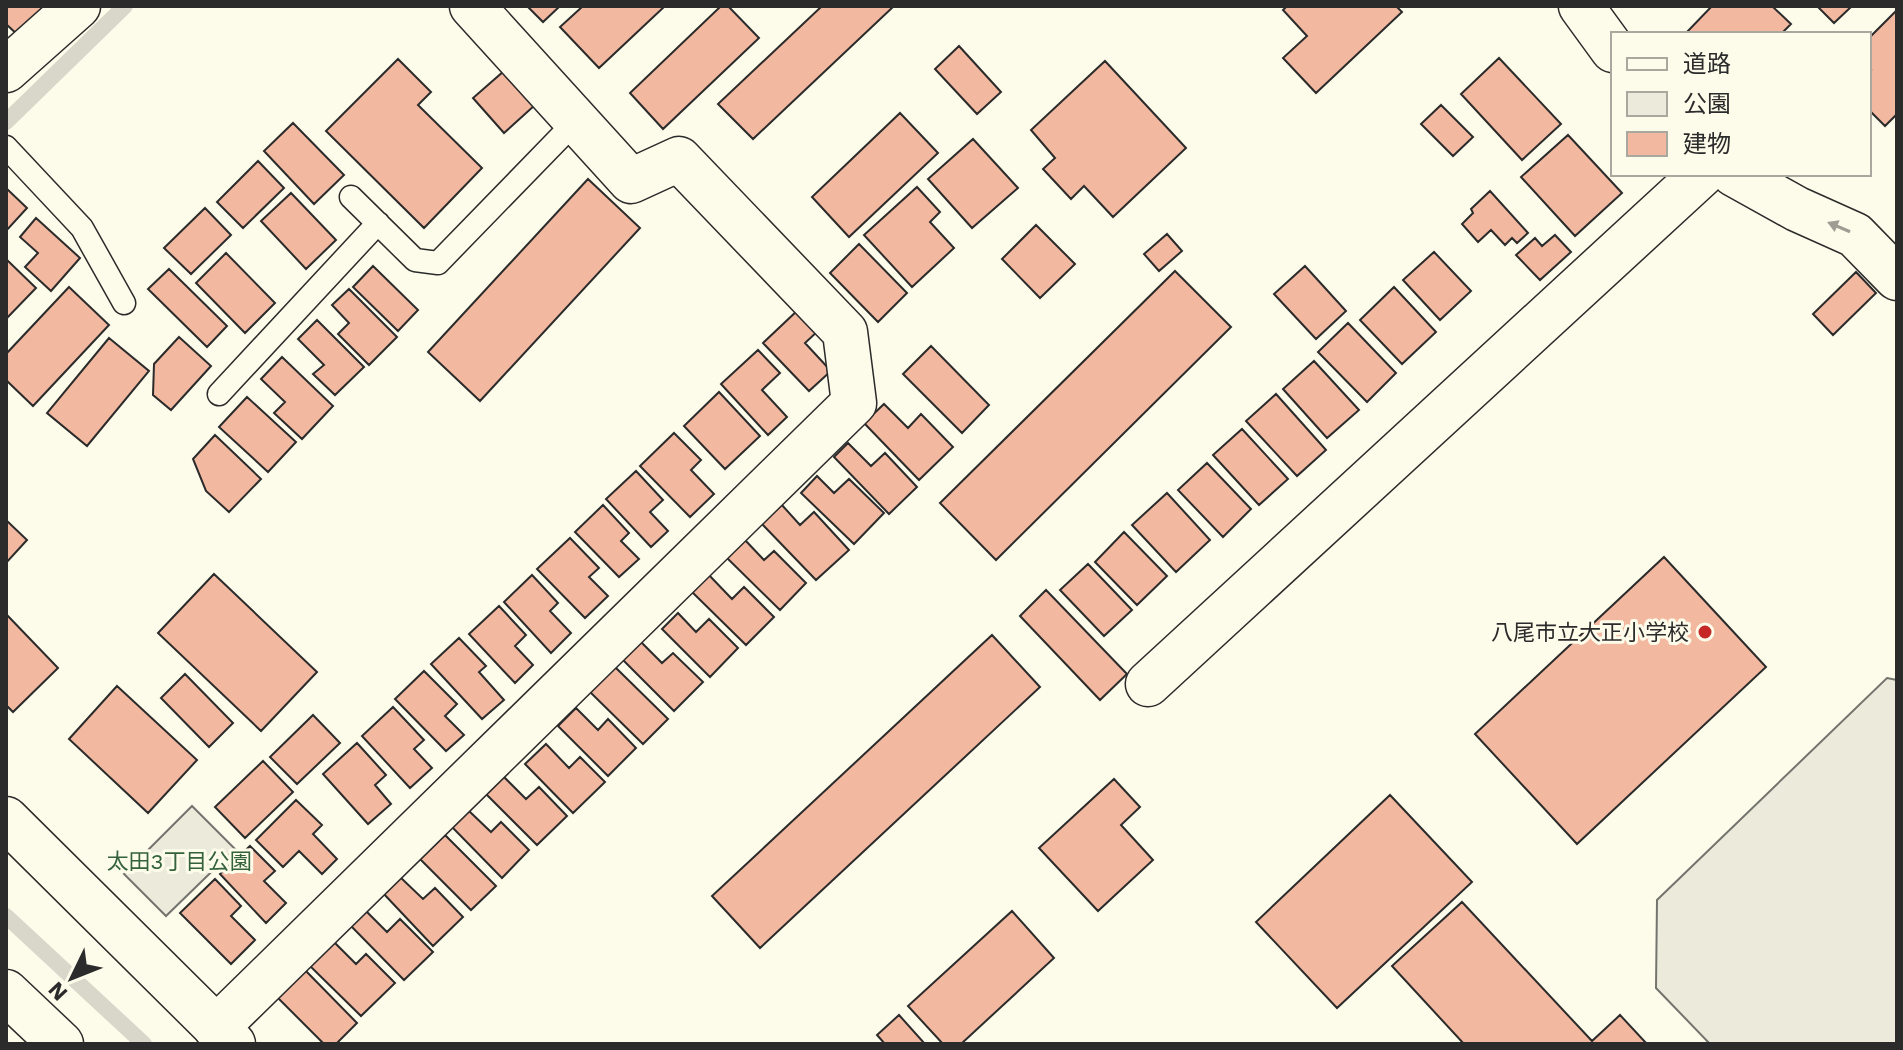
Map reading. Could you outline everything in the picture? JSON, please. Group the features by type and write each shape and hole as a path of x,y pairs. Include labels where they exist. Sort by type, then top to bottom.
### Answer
{"street":[{"path":"7,68 78,6"},
{"path":"6,819 225,1036 854,403 845,332 679,159 631,181 472,6"},
{"path":"1581,6 1611,47"},
{"path":"1148,684 1700,176"},
{"path":"1738,176 1797,209 1855,235 1897,278"},
{"path":"6,992 61,1044"}],"lane":[{"path":"351,197 415,260 438,263 576,121"},
{"path":"6,147 82,228 124,303"},
{"path":"219,394 378,223"}],"green space":[{"path":"1887,678 1897,680 1897,1044 1710,1044 1656,988 1657,900"},
{"name":"太田3丁目公園","path":"192,806 235,849 166,916 124,874"}],"building":[{"path":"6,6 47,6 19,36 6,24"},
{"path":"527,6 560,6 543,22"},
{"path":"583,6 665,6 599,68 560,27"},
{"path":"721,6 728,6 759,38 663,129 630,93"},
{"path":"822,6 894,6 753,139 718,104"},
{"path":"1287,6 1396,6 1402,12 1316,93 1283,58 1307,36 1283,10"},
{"path":"1712,6 1772,6 1791,24 1783,32 1687,32"},
{"path":"1817,6 1852,6 1834,23"},
{"path":"1897,10 1897,114 1885,126 1871,112 1871,36"},
{"path":"959,46 1001,92 977,114 935,69"},
{"path":"1499,58 1561,124 1522,160 1461,94"},
{"path":"398,59 431,92 418,105 482,168 424,228 326,131"},
{"path":"1105,61 1186,148 1113,217 1084,186 1071,199 1043,169 1055,158 1031,130"},
{"path":"504,71 535,105 504,133 473,98"},
{"path":"1441,105 1473,137 1453,156 1421,124"},
{"path":"900,113 938,153 849,237 812,197"},
{"path":"293,123 344,175 314,204 264,151"},
{"path":"1568,135 1622,193 1575,236 1521,177"},
{"path":"973,139 1018,188 972,228 928,179"},
{"path":"258,161 284,188 243,228 217,202"},
{"path":"588,179 640,228 480,401 428,352"},
{"path":"917,187 940,212 930,222 954,248 912,287 864,235"},
{"path":"6,188 27,208 6,231"},
{"path":"1490,191 1528,233 1517,243 1512,238 1505,245 1491,230 1478,242 1462,224 1473,213 1471,209"},
{"path":"291,193 336,240 306,269 261,221"},
{"path":"205,208 231,235 191,274 164,248"},
{"path":"36,218 80,258 51,291 25,267 38,253 20,237"},
{"path":"1036,225 1075,264 1040,298 1002,259"},
{"path":"1167,234 1182,251 1159,271 1144,254"},
{"path":"1555,235 1571,252 1540,280 1516,255 1535,238 1542,246"},
{"path":"859,244 907,293 878,322 830,273"},
{"path":"1434,252 1471,291 1440,320 1403,280"},
{"path":"226,253 275,303 245,333 196,283"},
{"path":"6,259 36,288 6,319"},
{"path":"373,266 418,310 398,331 353,287"},
{"path":"1305,266 1346,311 1316,339 1274,294"},
{"path":"169,269 227,326 207,347 148,289"},
{"path":"1175,271 1231,327 996,560 940,503"},
{"path":"1856,272 1876,293 1833,335 1813,314"},
{"path":"69,287 109,325 33,406 6,380 6,354"},
{"path":"1394,287 1436,332 1402,364 1360,320"},
{"path":"349,289 397,337 369,365 338,334 349,323 332,305"},
{"path":"799,309 819,330 805,343 831,371 809,391 763,343"},
{"path":"317,320 364,367 335,395 313,374 324,365 298,339"},
{"path":"1348,323 1396,373 1367,402 1318,352"},
{"path":"179,337 211,366 171,410 153,395 154,364"},
{"path":"109,338 149,371 87,446 47,413"},
{"path":"931,346 989,405 962,433 903,374"},
{"path":"758,350 780,373 762,390 787,417 768,435 721,384"},
{"path":"282,357 333,406 302,439 274,413 285,402 261,379"},
{"path":"1314,361 1359,410 1327,438 1283,389"},
{"path":"719,392 760,436 725,469 684,426"},
{"path":"1276,394 1326,450 1297,476 1246,421"},
{"path":"247,397 296,442 268,472 219,427"},
{"path":"884,404 908,428 921,414 953,447 919,480 864,423"},
{"path":"1242,429 1288,479 1259,505 1213,455"},
{"path":"674,433 701,460 691,470 714,494 690,517 640,466"},
{"path":"215,435 261,479 229,512 206,491 193,459"},
{"path":"848,443 871,466 885,453 917,487 889,514 834,457"},
{"path":"1207,463 1251,509 1223,537 1178,490"},
{"path":"636,471 663,500 650,512 668,531 651,547 606,499"},
{"path":"817,476 834,493 849,479 884,513 854,544 801,493"},
{"path":"1167,493 1210,540 1176,572 1132,525"},
{"path":"781,504 800,525 814,512 849,550 816,580 761,523"},
{"path":"603,505 629,533 621,541 639,559 619,577 575,532"},
{"path":"6,520 27,540 6,563"},
{"path":"1124,532 1167,576 1137,605 1095,562"},
{"path":"570,538 599,568 589,577 608,596 585,618 537,569"},
{"path":"745,540 764,560 774,551 806,583 780,610 727,558"},
{"path":"1664,557 1766,667 1577,844 1475,734"},
{"path":"1088,564 1132,610 1104,636 1060,590"},
{"path":"707,573 732,599 744,587 774,617 746,645 690,590"},
{"path":"214,574 317,672 261,731 158,633"},
{"path":"532,575 558,603 550,611 571,633 551,653 504,602"},
{"path":"1046,590 1127,674 1100,700 1020,616"},
{"path":"499,606 526,635 515,646 533,665 515,683 469,634"},
{"path":"678,613 696,632 709,619 738,648 710,677 662,629"},
{"path":"6,614 58,668 13,712 6,705"},
{"path":"992,635 1040,687 760,948 712,896"},
{"path":"459,638 486,666 479,672 504,700 482,719 431,664"},
{"path":"639,640 662,663 673,653 703,682 674,711 621,658"},
{"path":"614,666 668,719 643,744 590,692"},
{"path":"424,671 457,704 445,716 464,735 446,751 395,699"},
{"path":"185,674 233,723 209,747 161,698"},
{"path":"117,686 197,760 148,813 69,739"},
{"path":"393,707 424,740 414,749 432,768 410,788 362,736"},
{"path":"576,708 598,730 608,719 636,748 608,776 558,726"},
{"path":"313,715 340,743 297,784 270,757"},
{"path":"357,743 386,775 375,785 391,804 368,824 323,774"},
{"path":"546,744 569,768 580,757 605,782 573,813 525,764"},
{"path":"263,761 293,792 245,838 215,807"},
{"path":"500,773 526,799 539,787 567,816 537,845 482,790"},
{"path":"1114,779 1140,807 1121,825 1153,860 1098,911 1039,848"},
{"path":"1390,795 1472,882 1337,1008 1256,922"},
{"path":"296,800 322,825 313,834 337,859 322,874 299,851 283,867 256,840"},
{"path":"468,810 491,832 501,822 529,850 502,878 452,827"},
{"path":"445,835 496,886 471,910 420,859"},
{"path":"250,846 275,871 264,881 286,903 266,923 220,874"},
{"path":"399,876 423,899 435,888 463,917 433,946 382,892"},
{"path":"215,879 241,906 231,916 255,940 231,964 180,913"},
{"path":"1462,902 1592,1041 1620,1015 1647,1044 1464,1044 1392,966"},
{"path":"366,911 387,932 400,919 433,952 404,980 351,926"},
{"path":"1012,911 1054,958 961,1044 943,1044 908,1006"},
{"path":"333,941 356,964 366,954 395,983 361,1016 310,966"},
{"path":"303,968 357,1023 336,1044 324,1044 275,995"},
{"path":"899,1015 925,1044 885,1044 877,1035"}],"waterway":[{"path":"6,122 125,6"},
{"path":"6,916 144,1044"}],"place":[{"name":"八尾市立大正小学校","path":"1705,632"}]}
